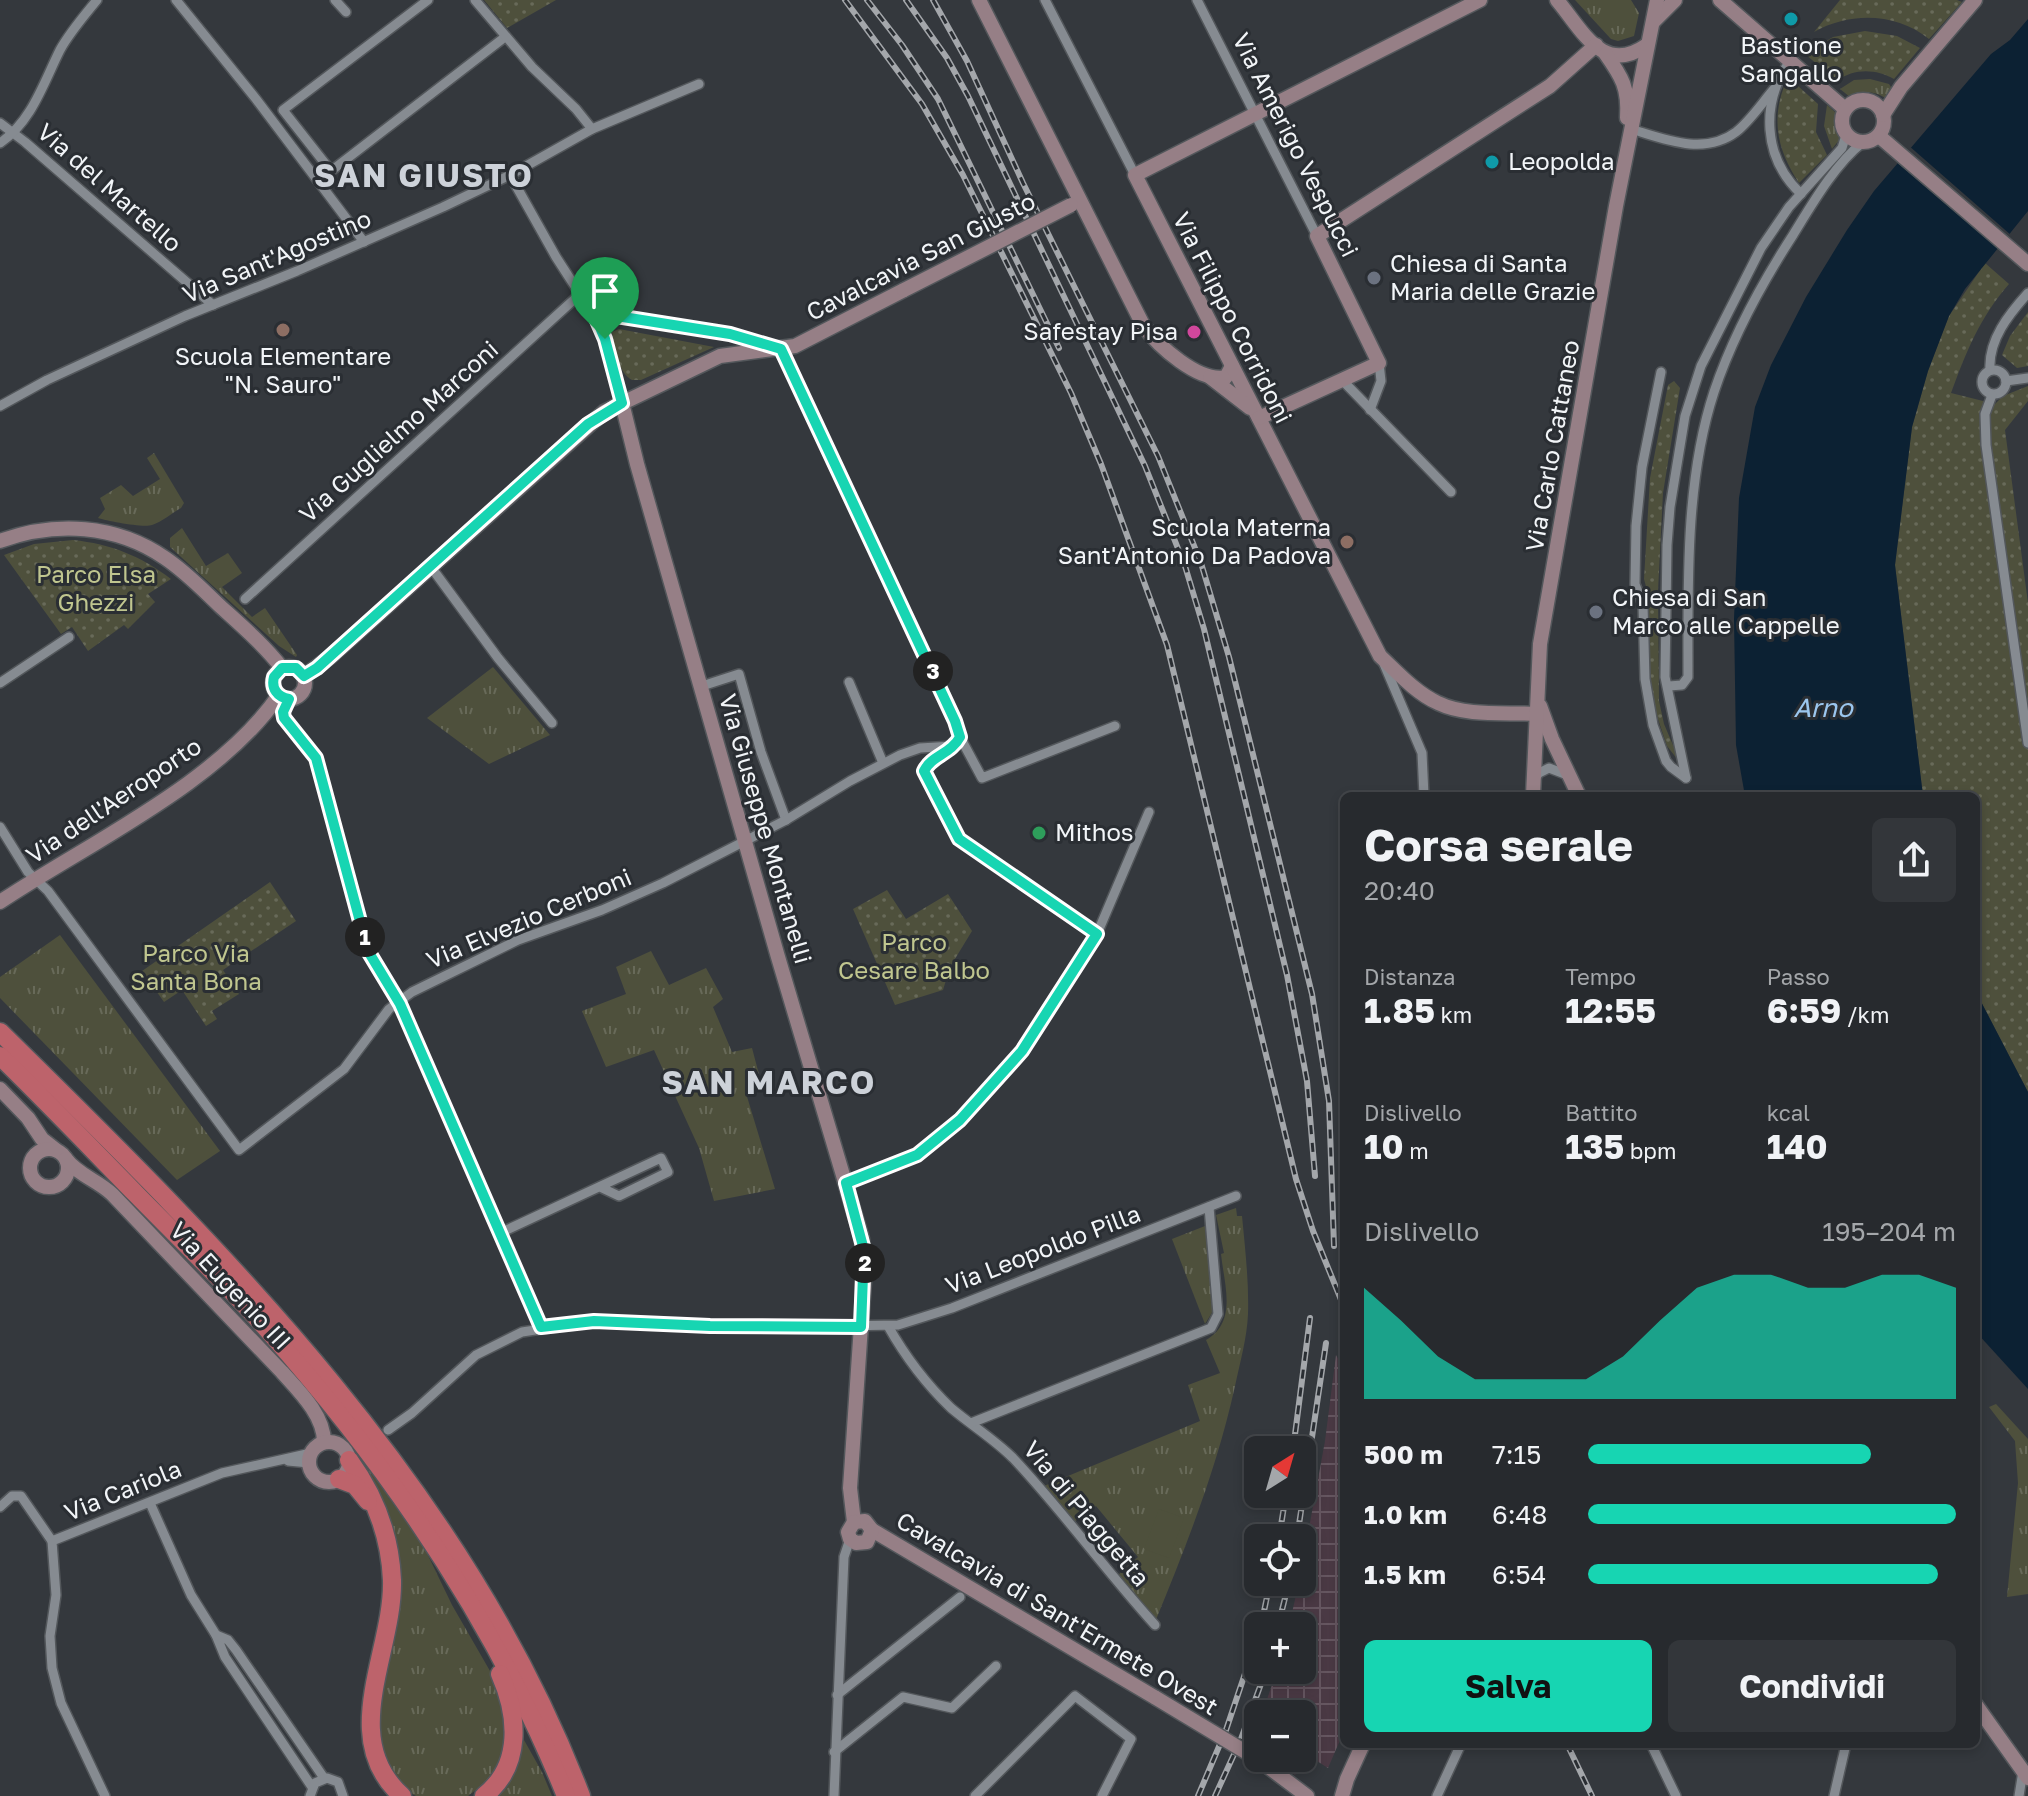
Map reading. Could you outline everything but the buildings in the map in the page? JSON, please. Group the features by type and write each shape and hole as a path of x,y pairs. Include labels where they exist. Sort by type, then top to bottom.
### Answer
{"highway":[{"path":"0,1018 69,1100"},
{"path":"0,1032 69,1100 298,1341 372,1433 528,1707 566,1796"},
{"path":"0,1056 256,1318 454,1549 501,1626 551,1724 581,1796"},
{"path":"345,1453 366,1482 375,1502 390,1558 390,1613 370,1723 376,1762 387,1781 402,1796"},
{"path":"339,1479 355,1485 365,1496 381,1543 384,1600 363,1722 371,1767 381,1785 392,1796"},
{"path":"462,1587 507,1690 514,1722 510,1760 495,1786 484,1796"}],"street":[{"path":"0,143 14,133 37,100 67,38 96,0"},
{"path":"176,0 256,99 364,242"},
{"path":"335,0 346,12"},
{"path":"428,0 283,110 331,171 505,37"},
{"path":"475,0 505,37 592,129"},
{"path":"979,0 1075,203 1143,325 1170,354 1209,377 1257,416 1379,363 1381,381 1370,410"},
{"name":"Via Filippo Corridoni","path":"1045,0 1380,656"},
{"name":"Via Amerigo Vespucci","path":"1197,0 1379,363"},
{"path":"1135,175 1480,0"},
{"name":"Via Carlo Cattaneo","path":"1533,789 1540,644 1630,134 1657,0"},
{"path":"1651,24 1675,0"},
{"path":"1720,0 1845,109"},
{"path":"1883,115 1901,87 1975,0"},
{"name":"Via Carlo Cattaneo","path":"1559,1 1623,80 1630,134"},
{"path":"1317,236 1550,86 1600,49 1625,57 1647,45"},
{"path":"1630,134 1685,144 1717,140 1739,129 1774,89 1790,61"},
{"name":"Via Sant'Agostino","path":"0,406 47,380 213,305 364,242 510,175 592,129 699,84"},
{"path":"1774,89 1769,123 1773,150 1785,175 1801,194"},
{"path":"1661,372 1642,467 1636,526 1635,584 1643,605 1646,692 1659,742 1671,767 1686,778 1665,677 1668,532 1685,416 1695,383 1761,248 1789,207 1842,148 1846,135 1842,122 1845,109 1855,102 1867,100 1878,106 1883,115 1884,140"},
{"name":"Via del Martello","path":"0,123 213,305"},
{"path":"1846,135 1862,143 1884,140 2024,259"},
{"path":"1669,686 1682,685 1688,677 1693,506 1698,464 1714,392 1750,310 1803,218 1822,189 1862,143"},
{"name":"Via Giuseppe Montanelli","path":"510,175 579,295 595,316 605,339 637,464 864,1250 850,1488 854,1522"},
{"name":"Cavalcavia San Giusto","path":"622,403 720,356 781,349 803,342 1075,203"},
{"path":"1789,207 1803,218"},
{"path":"1990,370 1990,355 1996,338 2005,321 2028,293"},
{"name":"Via Guglielmo Marconi","path":"245,599 579,295"},
{"path":"1733,301 1750,310"},
{"path":"595,316 604,314 730,334 781,349 945,697 960,737 982,778 1115,726"},
{"path":"1209,377 1226,377 1232,366"},
{"path":"1990,370 2001,372 2006,381 2003,391 1992,395 1986,392 1981,382 1990,370"},
{"path":"2006,381 2028,378"},
{"path":"1343,381 1451,492"},
{"path":"1695,383 1714,392"},
{"path":"1992,395 1985,414 1986,445 2028,743"},
{"path":"284,697 302,691 304,676 330,657 588,424 622,403"},
{"path":"0,541 42,530 73,527 135,541 179,568 282,668"},
{"path":"431,567 498,658 552,723"},
{"path":"0,683 69,637"},
{"path":"1380,656 1410,684 1437,703 1461,709 1538,708 1577,792"},
{"path":"1380,656 1422,753 1424,792"},
{"path":"304,676 296,668 282,668 273,682 284,697 284,718 316,758 368,951 398,1001 541,1327"},
{"path":"702,686 739,674 761,752 786,820"},
{"path":"849,682 883,763"},
{"name":"Via dell'Aeroporto","path":"0,902 197,776 284,697"},
{"path":"960,737 945,755 929,762 924,769 959,839 1097,934"},
{"name":"Via Elvezio Cerboni","path":"35,879 48,891 239,1150 344,1069 379,1021 398,1001 470,962 541,931 602,910 746,842 883,763 920,748 953,746"},
{"path":"1533,789 1539,773 1549,768 1570,776"},
{"path":"846,1183 917,1155 960,1120 1022,1051 1097,934 1149,812"},
{"path":"0,827 35,879"},
{"name":"Via Eugenio III","path":"0,1089 42,1139 76,1171 100,1183 166,1248 324,1416 345,1453"},
{"name":"Via Eugenio III","path":"19,1108 32,1137 33,1157"},
{"path":"44,1149 61,1155 67,1172 61,1183 48,1187 37,1183 30,1172 33,1157 44,1149"},
{"path":"500,1233 661,1158 668,1172 619,1196 600,1187"},
{"name":"Via Eugenio III","path":"61,1183 88,1184 121,1205"},
{"name":"Via Leopoldo Pilla","path":"388,1430 412,1413 476,1355 512,1336 541,1327 594,1321 724,1326 888,1326 952,1308 1236,1196"},
{"path":"971,1423 1211,1328 1218,1314 1209,1207"},
{"name":"Via di Piaggetta","path":"888,1326 917,1370 944,1401 1005,1451 1034,1480 1155,1625"},
{"name":"Via Eugenio III","path":"305,1399 322,1429 324,1442"},
{"path":"324,1442 332,1442 345,1453 347,1471 339,1479 328,1482 313,1474 310,1458 324,1442"},
{"name":"Via Cariola","path":"105,1796 61,1703 52,1668 50,1636 56,1595 52,1541 222,1473 281,1460 310,1458"},
{"path":"0,1507 15,1495 21,1496 52,1541"},
{"path":"150,1503 191,1595 216,1635 225,1657 311,1791 324,1778"},
{"path":"834,1796 844,1552 850,1539 849,1528 854,1522 865,1521 872,1530 870,1539 863,1543 850,1539"},
{"name":"Cavalcavia di Sant'Ermete Ovest","path":"872,1530 1259,1760 1302,1794"},
{"path":"837,1695 960,1597"},
{"path":"216,1635 225,1638 236,1650 324,1778 338,1782 343,1796"},
{"path":"834,1752 903,1697 952,1708 996,1666"},
{"path":"975,1796 1075,1696 1131,1739 1102,1796"},
{"path":"1980,1711 2026,1774 2019,1796"},
{"path":"1342,1796 1361,1748"},
{"path":"1437,1796 1459,1748"},
{"path":"1653,1748 1676,1796"},
{"path":"1834,1796 1845,1748"},
{"path":"1330,1796 1347,1779"}],"shaded area":[{"path":"1336,1355 1340,1362 1340,1740 1328,1768 1316,1760 1316,1700 1267,1700 1272,1684 1316,1684 1316,1612 1292,1612 1296,1596 1316,1596 1316,1524 1310,1524 1313,1508 1316,1508"}],"green space":[{"path":"484,0 556,0 507,28"},
{"path":"1575,0 1631,0 1639,13 1634,36 1618,41 1611,39"},
{"path":"1840,0 1962,2 1929,39 1902,24 1872,18 1842,21 1814,32"},
{"path":"1865,31 1897,36 1920,48 1894,79 1865,71 1837,81 1805,54 1833,37"},
{"path":"1788,77 1818,104 1816,132 1827,155 1799,183 1785,157 1778,132 1779,105"},
{"path":"1870,79 1889,84 1893,90 1887,99 1868,92 1850,97 1840,89 1854,80"},
{"path":"1827,105 1836,113 1835,125 1840,139 1832,149 1824,126"},
{"path":"1985,263 2009,284 1975,336 1951,393 1995,404 2003,396 2028,386 2028,401 2005,430 2028,603 2028,1092 1980,1000 1980,792 1923,792 1895,565 1912,427 1928,371 1949,316"},
{"path":"2028,312 2028,366 2017,368 2002,355 2010,336"},
{"path":"619,329 714,347 641,380 632,380 623,372 616,352 612,332"},
{"path":"1674,381 1680,388 1663,493 1658,591 1659,701 1664,724 1681,764 1667,746 1649,692 1649,598 1644,579 1650,478 1668,385"},
{"path":"154,453 184,503 181,508 148,526 98,518 105,509 100,498 121,485 133,496 160,479 147,458"},
{"path":"182,528 206,566 228,553 242,573 222,587 252,617 265,608 296,657 279,646 170,547 170,538"},
{"name":"Parco Elsa Ghezzi","path":"73,540 125,552 171,579 148,594 155,602 128,629 124,625 88,651 72,627 61,634 4,555 34,544"},
{"path":"493,667 550,735 489,764 427,718"},
{"name":"Parco Via Santa Bona","path":"270,882 296,921 223,970 239,994 212,1011 217,1019 206,1026 182,990 164,1002 142,971"},
{"name":"Parco Cesare Balbo","path":"887,890 906,919 948,894 972,931 950,967 943,990 895,1005 853,909"},
{"path":"60,935 220,1151 177,1180 0,998 0,977"},
{"path":"651,951 669,985 706,968 723,999 713,1007 732,1052 752,1048 761,1082 745,1090 775,1189 714,1201 699,1148 654,1050 606,1067 582,1011 626,994 616,967"},
{"path":"1236,1208 1237,1216 1242,1216 1247,1277 1245,1341 1210,1476 1155,1622 1116,1577 1138,1557 1096,1506 1074,1522 1044,1486 1200,1421 1188,1385 1220,1373 1206,1340 1222,1323 1227,1302 1221,1254 1224,1253 1216,1215"},
{"path":"1205,1226 1213,1311 1205,1324 1172,1239"},
{"path":"1996,1404 2028,1439 2028,1594 2007,1597 2018,1483 2015,1441 1989,1407"},
{"path":"359,1456 423,1545 452,1605 490,1671 500,1699 506,1722 505,1748 490,1779 468,1796 416,1796 400,1787 390,1776 375,1723 394,1626 369,1474"},
{"path":"1159,1509 1184,1518 1169,1558 1144,1549"},
{"path":"524,1740 552,1796 495,1796"}],"water":[{"name":"Arno","path":"2028,19 2028,211 1965,289 1949,316 1928,371 1912,427 1895,565 1923,792 1744,792 1736,745 1734,619 1739,498 1755,407 1771,365 1806,297 1874,191 1991,54 2010,40"},
{"path":"1980,1000 2028,1092 2028,1389 1980,1336"}],"pier":[{"path":"1908,145 2012,236 2000,250 1895,161"}],"railway":[{"path":"845,0 922,104 963,175 1071,393 1101,464 1167,645 1296,1179 1340,1297"},
{"path":"867,0 938,99 1059,348"},
{"path":"906,0 947,58 968,96 1145,466 1185,566 1204,629 1287,975 1307,1081 1315,1176"},
{"path":"933,0 967,61 1023,183 1158,456 1201,563 1229,657 1312,994 1329,1101 1334,1246"},
{"path":"1295,1436 1310,1318"},
{"path":"1299,1524 1326,1343"},
{"path":"1281,1524 1284,1508"},
{"path":"1264,1612 1267,1596"},
{"path":"1282,1612 1286,1596"},
{"path":"1198,1796 1226,1730 1244,1677"},
{"path":"1215,1796 1241,1739 1261,1684"},
{"path":"1569,1748 1592,1796"}],"place":[{"name":"Bastione Sangallo","path":"1791,19"},
{"name":"Leopolda","path":"1492,162"},
{"name":"Chiesa di Santa Maria delle Grazie","path":"1374,278"},
{"name":"Scuola Elementare \"N. Sauro\"","path":"283,330"},
{"name":"Safestay Pisa","path":"1194,332"},
{"name":"Scuola Materna Sant'Antonio Da Padova","path":"1347,542"},
{"name":"Chiesa di San Marco alle Cappelle","path":"1596,612"},
{"name":"Mithos","path":"1039,833"}],"district":[{"name":"SAN GIUSTO","path":"424,176"},
{"name":"SAN MARCO","path":"769,1083"}],"route":[{"path":"604,314 730,334 781,349 955,721 960,737 957,743 945,755 929,762 924,771 954,833 1000,869 1097,934 1022,1051 960,1120 917,1155 846,1183 864,1250 861,1327 594,1321 541,1327 400,1004 368,951 316,758 285,721 283,712 289,699 279,695 273,687 274,677 282,668 296,668 304,676 317,668 588,424 622,403 605,339 595,316 604,314"}]}
